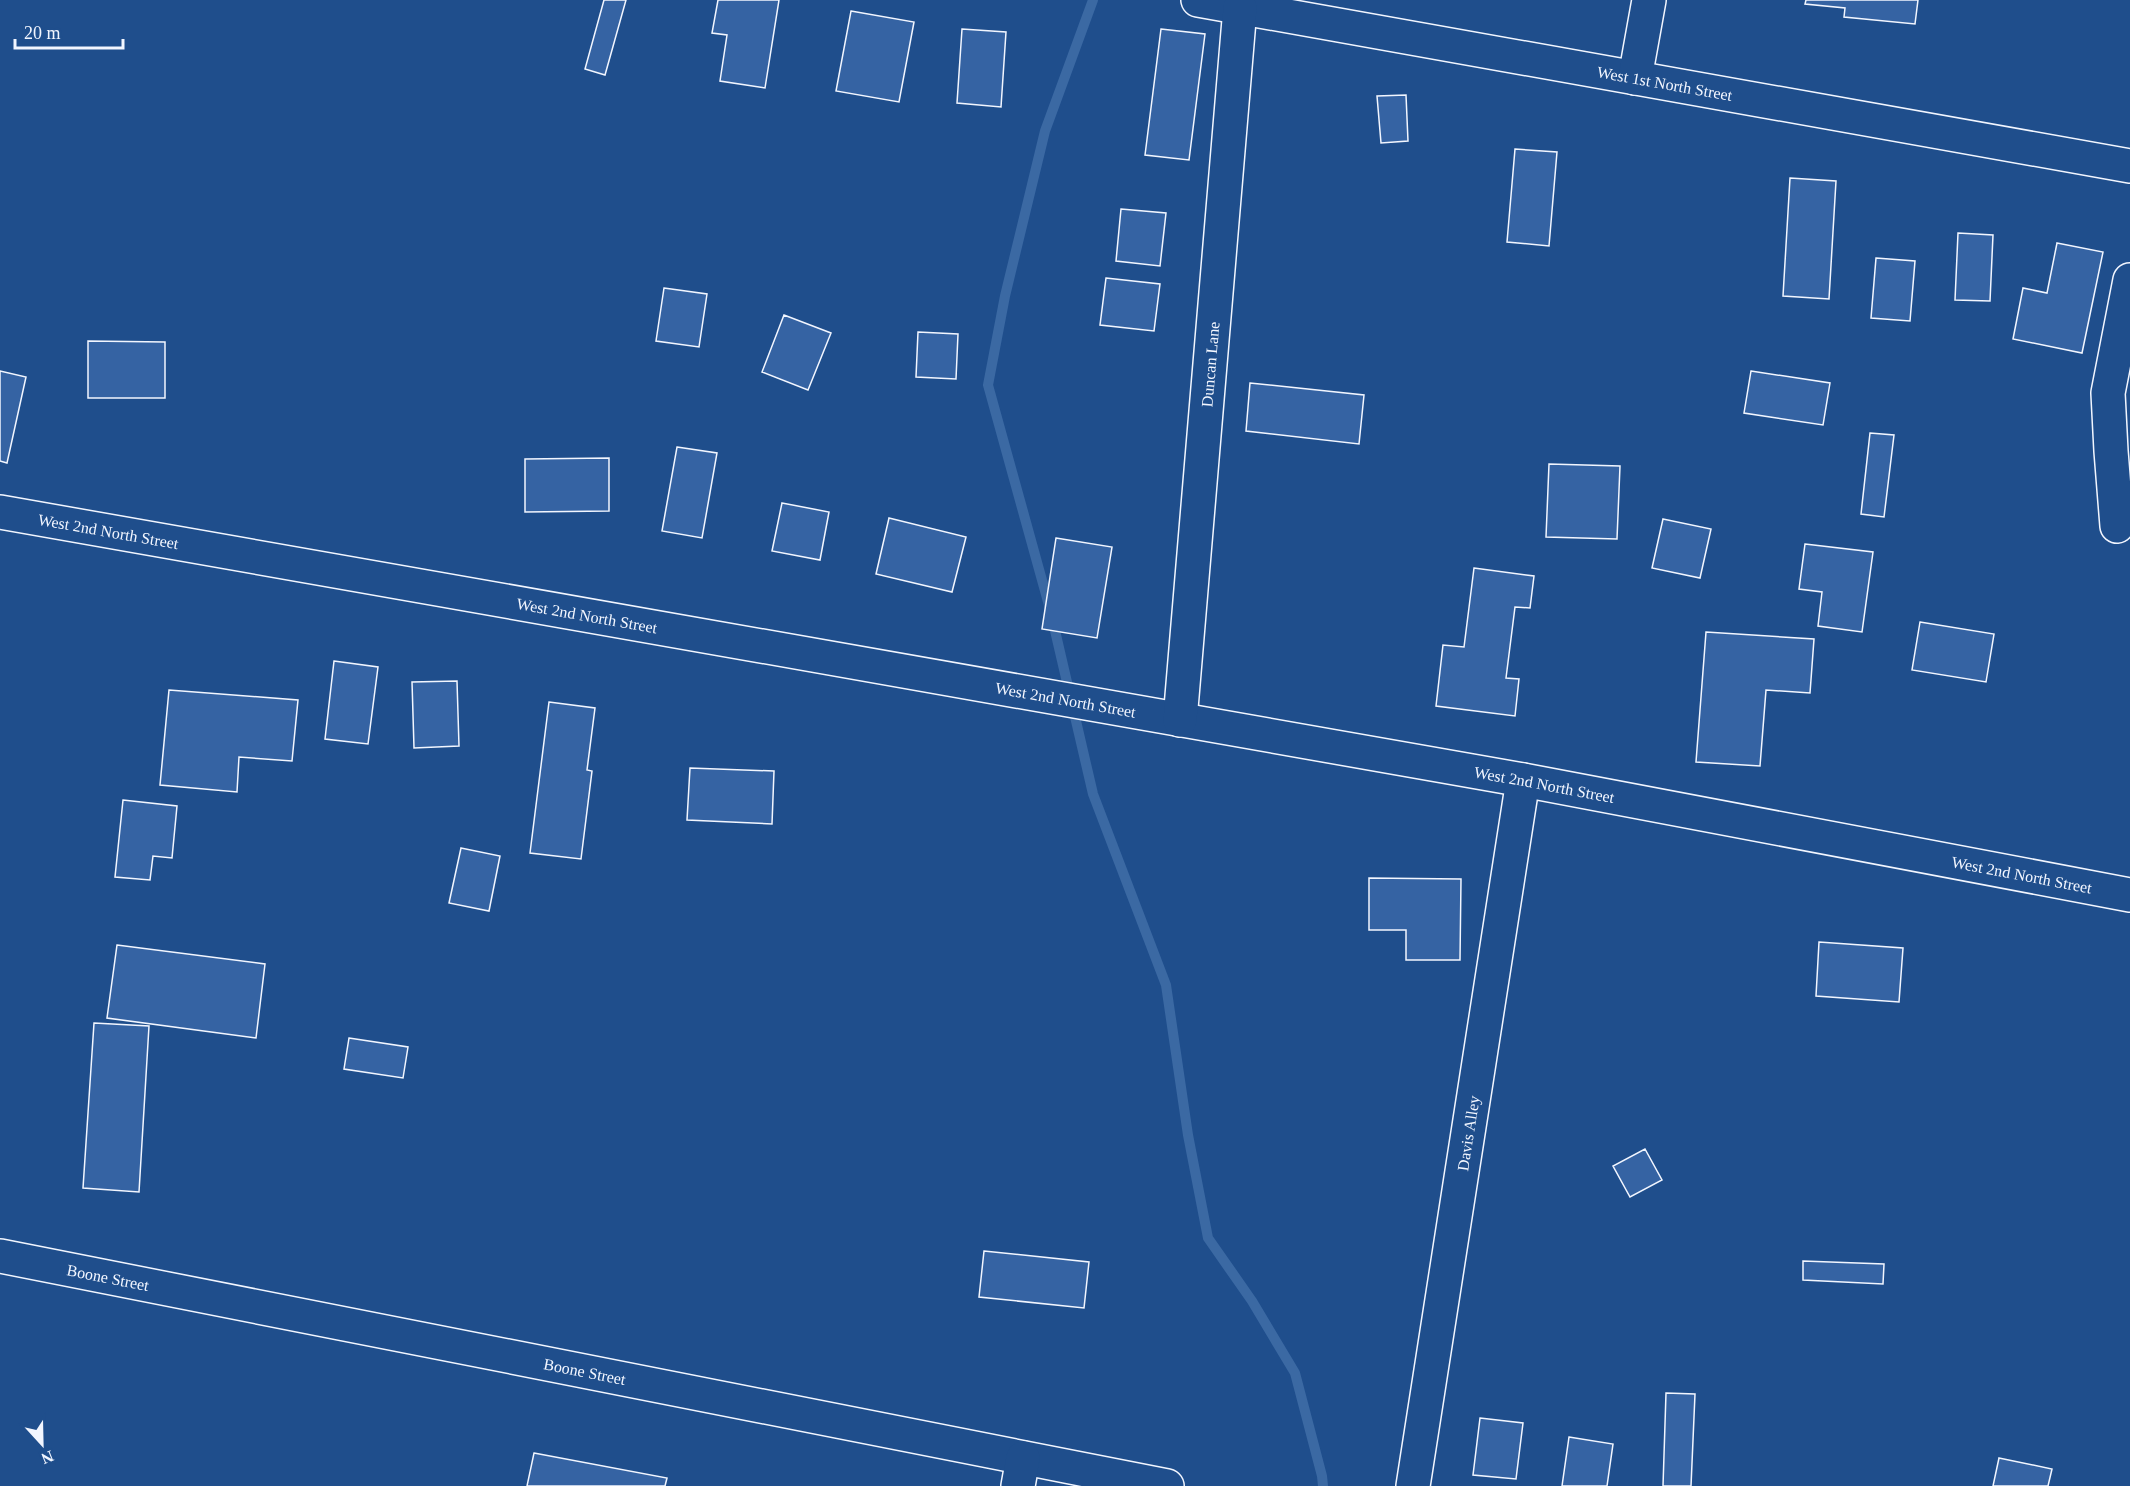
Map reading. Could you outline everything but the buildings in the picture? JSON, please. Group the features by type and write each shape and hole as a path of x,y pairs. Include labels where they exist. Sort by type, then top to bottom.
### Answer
{"street":[{"name":"West 1st North Street","path":"1198,0 2130,166"},
{"path":"1635,78 1649,0"},
{"name":"Duncan Lane","path":"1180,720 1240,8"},
{"path":"2117,526 2109,393 2130,280"},
{"name":"West 2nd North Street","path":"0,512 1523,780 2130,895"},
{"name":"Davis Alley","path":"1413,1486 1523,780"},
{"name":"Boone Street","path":"0,1257 1020,1472 1167,1486"}],"waterway":[{"path":"1093,0 1045,131 1005,296 988,385 1050,609 1093,794 1166,985 1188,1135 1208,1238 1252,1301 1295,1373 1323,1486"}]}
